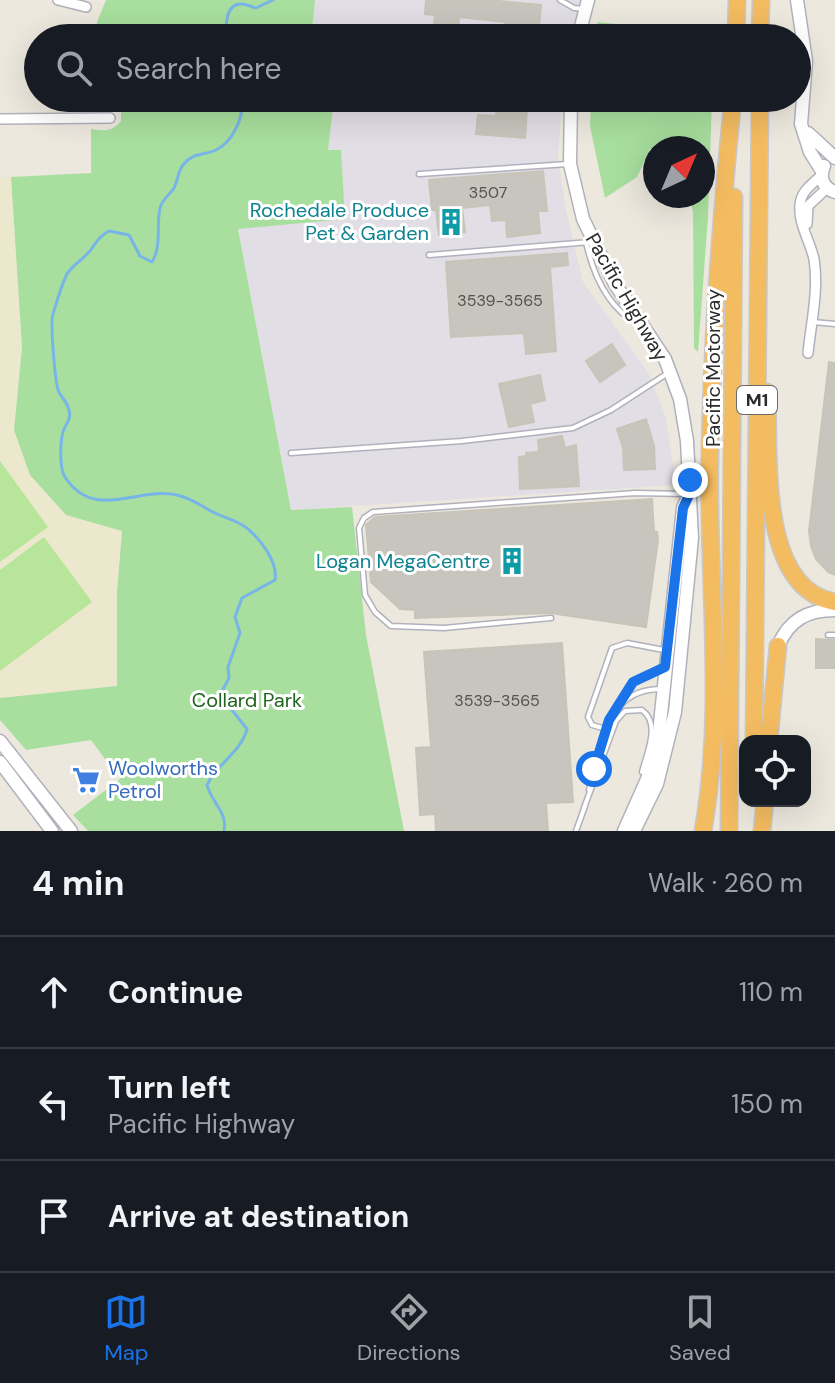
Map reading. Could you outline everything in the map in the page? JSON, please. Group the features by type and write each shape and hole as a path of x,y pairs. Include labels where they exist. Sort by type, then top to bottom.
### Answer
{"highway":[{"path":"736,24 737,0"},
{"path":"760,24 761,0"},
{"path":"703,831 708,801 714,683 710,456 725,178 732,112"},
{"name":"Pacific Motorway","path":"729,831 734,112"},
{"name":"M1","path":"754,735 760,112"},
{"path":"758,259 774,525 786,564 799,581 813,592 835,602"},
{"path":"770,735 778,646"},
{"path":"753,831 754,807"},
{"path":"762,831 764,807"}],"street":[{"path":"58,0 86,7"},
{"path":"797,0 801,24"},
{"path":"582,24 587,4"},
{"name":"Pacific Highway","path":"571,112 570,164 589,242 657,344 670,371 685,422 689,495 693,512 691,560 670,689 648,777 624,831"},
{"path":"802,112 801,124 810,152 831,190 808,206 806,218 815,277 808,353"},
{"path":"0,119 110,118"},
{"path":"801,124 814,141 835,158 827,163 800,201 800,216 810,245"},
{"name":"Pacific Highway","path":"634,831 657,784 665,757 670,689 665,667 666,650 683,508 689,495"},
{"path":"778,646 783,633 801,616 820,610 835,610"},
{"path":"0,741 71,831"},
{"path":"0,762 52,831"}],"lane":[{"path":"560,0 574,8 587,4"},
{"path":"419,174 570,164"},
{"path":"429,255 589,242"},
{"path":"812,322 835,324"},
{"path":"291,453 462,441 573,428 611,410 670,371"},
{"path":"551,618 444,628 391,626 375,612 365,595 359,528 364,518 373,512 635,493 689,495"},
{"path":"828,635 835,635"},
{"path":"606,729 592,725 588,717 612,648 627,643 666,650"},
{"path":"584,808 613,712 633,682 665,667"},
{"path":"623,701 645,689 670,689"},
{"path":"576,831 616,721 625,711 642,710 651,717 653,726 642,772 648,777"}],"shaded area":[{"path":"315,0 580,0 575,24 312,24"},
{"path":"332,112 561,112 558,156 565,206 583,282 649,374 666,418 676,485 291,510 238,228 345,219 340,150 328,150"},
{"path":"11,177 22,347 14,430 66,515 122,530 117,593 117,686 0,698 0,178"}],"green space":[{"path":"106,0 315,0 312,24 97,22"},
{"name":"Collard Park","path":"121,112 332,112 328,150 341,150 345,219 238,229 291,510 352,507 366,635 404,831 88,831 73,815 120,779 91,740 26,750 0,720 0,698 117,686 117,593 122,531 66,515 30,475 14,430 22,347 11,177 91,173 91,129 108,130 121,121"},
{"path":"590,112 712,112 711,136 643,136 643,164 637,177 605,198 590,126"},
{"path":"692,208 708,208 698,352 694,348"},
{"path":"0,461 48,527 0,562"},
{"path":"44,537 92,602 0,671 0,570"}],"building":[{"path":"426,0 488,0 541,5 539,24 506,24 459,17 458,24 434,24 435,15 425,14"},
{"path":"496,112 527,112 525,138 476,134 478,115 496,116"},
{"path":"543,171 547,211 538,211 540,233 507,237 506,220 492,221 490,205 462,208 465,232 439,235 436,210 432,210 429,180"},
{"path":"567,253 568,265 550,267 556,351 526,354 524,333 451,337 446,262"},
{"path":"612,344 625,365 600,382 586,361"},
{"path":"829,362 835,363 835,575 816,559 809,531"},
{"path":"540,375 545,400 530,404 534,422 509,427 499,384"},
{"path":"646,419 654,446 655,469 624,470 623,448 617,429"},
{"path":"562,436 565,448 576,445 579,486 520,489 519,457 539,452 538,440"},
{"name":"Logan MegaCentre","path":"652,499 654,532 657,532 658,540 646,627 550,613 415,618 415,610 400,609 371,582 366,525 375,517"},
{"path":"816,639 835,640 835,668 816,668"},
{"path":"562,643 573,802 546,803 548,831 436,831 435,814 420,815 416,748 431,747 424,652"}],"waterway":[{"path":"227,24 232,7 242,4 256,8 273,0"},
{"path":"224,831 224,818 207,785 240,744 247,729 220,695 229,678 228,667 240,633 235,617 242,598 275,580 274,566 263,545 248,529 187,498 162,493 117,500 89,498 65,477 62,439 70,414 57,387 52,319 67,274 109,231 129,235 140,256 152,262 157,249 160,208 174,188 181,167 194,156 216,150 228,141 241,112"}],"place":[{"name":"Rochedale Produce Pet & Garden","path":"451,222"},
{"name":"Logan MegaCentre","path":"512,561"},
{"name":"Woolworths Petrol","path":"86,780"}],"route":[{"path":"594,769 609,720 633,682 665,667 683,508 689,495 690,480"}]}
